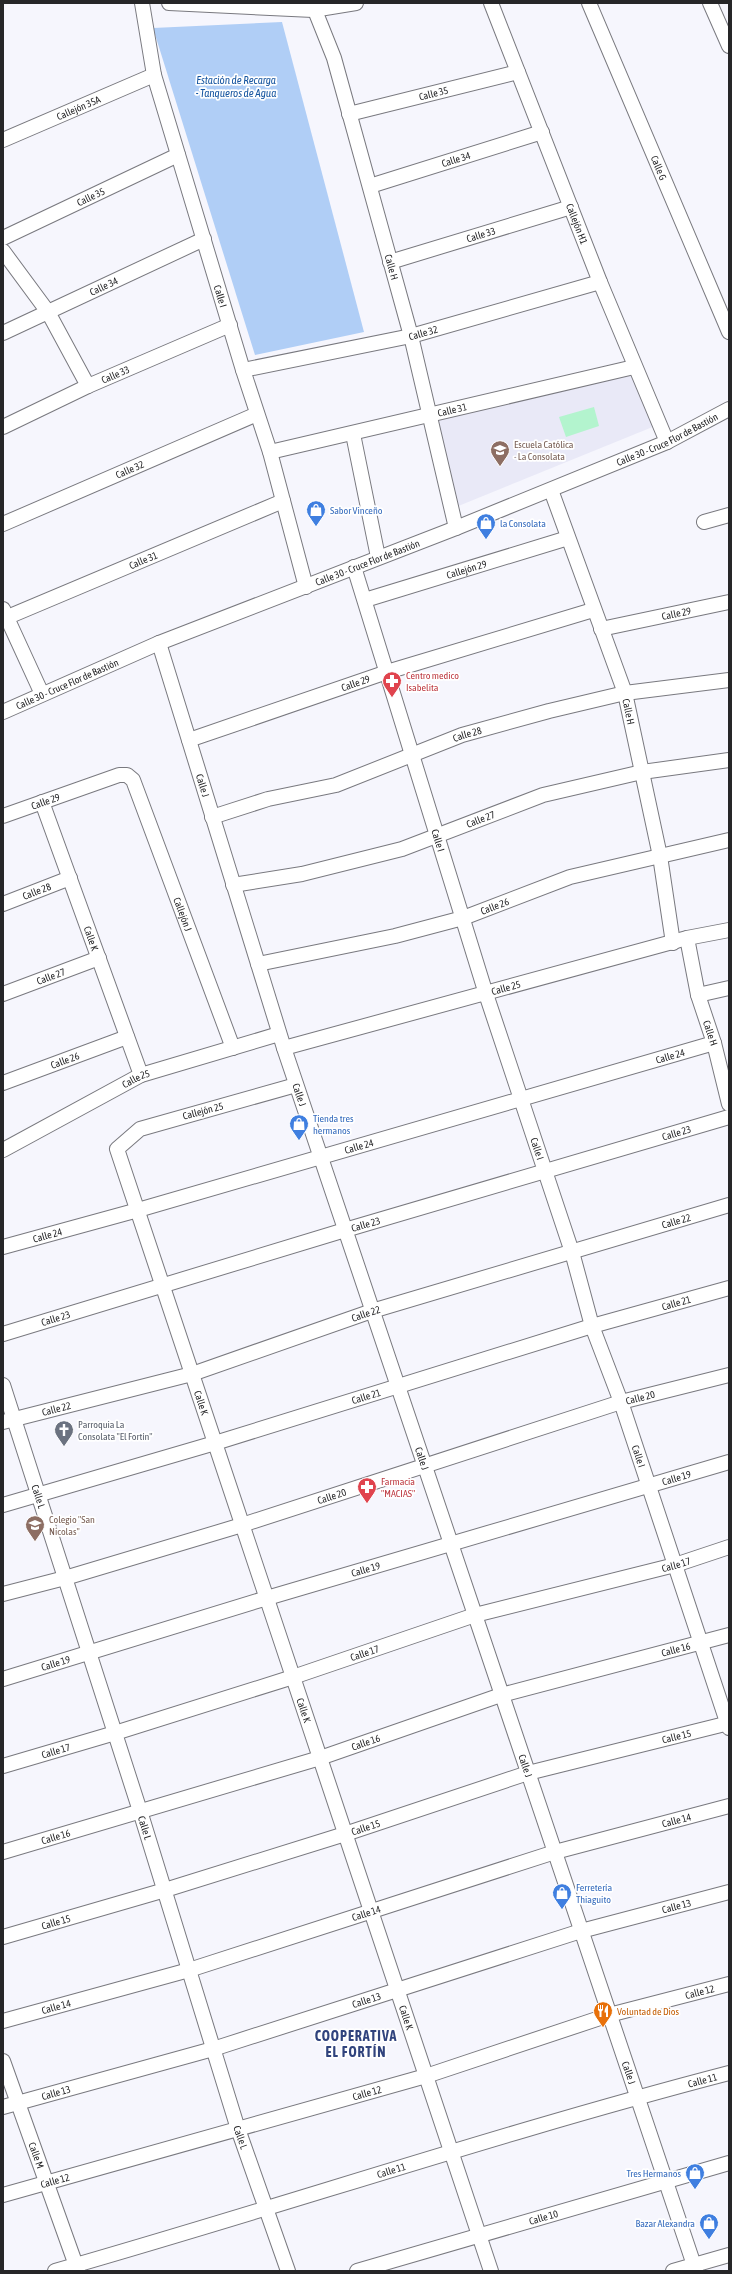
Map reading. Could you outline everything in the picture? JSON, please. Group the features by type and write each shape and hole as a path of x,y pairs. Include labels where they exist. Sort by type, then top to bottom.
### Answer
{"street":[{"name":"Calle I","path":"142,3 154,75 243,370 270,452 306,587"},
{"path":"169,3 312,6 356,3"},
{"name":"Callejón H1","path":"491,3 634,367 667,442"},
{"name":"Calle G","path":"589,3 729,332"},
{"path":"710,3 729,46"},
{"name":"Calle H","path":"312,6 334,58 370,186 411,336 456,528"},
{"name":"Calle 35","path":"350,114 518,72"},
{"name":"Callejón 35A","path":"3,140 154,75"},
{"name":"Calle 34","path":"370,186 542,132"},
{"name":"Calle 35","path":"3,238 178,155"},
{"name":"Calle 33","path":"390,262 571,207"},
{"name":"Calle 34","path":"3,332 204,239"},
{"path":"3,251 48,312 88,386"},
{"name":"Calle 32","path":"243,370 411,336 600,282"},
{"name":"Calle 33","path":"3,427 88,386 230,325"},
{"name":"Calle 31","path":"270,452 353,434 634,367"},
{"name":"Calle 30 - Cruce Flor de Bastión","path":"3,712 159,643 456,528 667,442 729,409"},
{"name":"Calle 32","path":"3,524 257,414"},
{"path":"353,434 378,557"},
{"name":"Calle H","path":"551,490 624,693 660,856 673,943"},
{"name":"Calle 31","path":"4,615 283,501"},
{"path":"704,522 729,515"},
{"name":"Callejón 29","path":"365,600 568,538"},
{"name":"Calle I","path":"354,567 486,994 572,1252 592,1326 621,1402 729,1725"},
{"name":"Calle 29","path":"601,629 729,602"},
{"name":"Calle 29","path":"189,740 387,672 593,610"},
{"path":"4,615 42,694"},
{"name":"Calle J","path":"159,643 296,1086 695,2268"},
{"name":"Calle 28","path":"212,817 268,799 336,785 412,754 476,731 549,711 624,693 729,680"},
{"name":"Calle 27","path":"233,885 302,874 402,849 543,795 642,772 729,760"},
{"name":"Calle 29","path":"3,816 119,775 127,776 133,780"},
{"name":"Callejón J","path":"133,780 233,1048"},
{"name":"Calle K","path":"42,802 141,1074"},
{"name":"Calle 26","path":"258,964 395,936 463,918 570,876 729,840"},
{"name":"Calle 28","path":"3,904 70,878"},
{"name":"Calle 25","path":"3,1150 141,1074 233,1048 282,1041 486,994 687,938 729,930"},
{"name":"Calle H","path":"687,938 698,995 714,1043 725,1067 729,1104"},
{"name":"Calle 27","path":"3,994 99,958"},
{"path":"698,995 729,988"},
{"name":"Calle 26","path":"3,1083 127,1037"},
{"name":"Calle 24","path":"3,1246 138,1210 714,1043"},
{"name":"Callejón 25","path":"117,1149 140,1129 296,1086"},
{"name":"Calle 23","path":"3,1334 345,1230 729,1117"},
{"name":"Calle K","path":"117,1149 491,2271"},
{"name":"Calle 22","path":"8,1421 192,1374 372,1311 729,1205"},
{"name":"Calle 21","path":"3,1506 215,1443 592,1326 729,1288"},
{"name":"Calle 20","path":"3,1594 66,1578 242,1525 621,1402 729,1375"},
{"name":"Calle L","path":"3,1385 8,1421 39,1496 165,1890 238,2129 264,2208 288,2271"},
{"name":"Calle 19","path":"3,1679 266,1598 729,1462"},
{"name":"Calle 17","path":"3,1766 115,1733 293,1676 475,1615 675,1565 729,1547"},
{"name":"Calle 16","path":"3,1852 320,1758 502,1695 729,1635"},
{"name":"Calle 15","path":"3,1937 165,1890 345,1834 528,1773 729,1725"},
{"name":"Calle 14","path":"3,2020 189,1970 555,1852 729,1806"},
{"name":"Calle 13","path":"10,2105 213,2049 581,1931 729,1892"},
{"name":"Calle 12","path":"3,2195 426,2076 610,2015 729,1984"},
{"name":"Calle M","path":"3,2062 10,2105 45,2183 77,2268"},
{"name":"Calle 11","path":"55,2271 77,2268 264,2208 451,2152 637,2097 729,2073"},
{"name":"Calle 10","path":"357,2271 729,2163"},
{"path":"673,2271 695,2268 729,2255"}],"shaded area":[{"name":"Escuela Católica - La Consolata","path":"633,369 655,426 456,507 433,417"}],"green space":[{"path":"594,407 599,426 566,437 559,417"}],"water":[{"name":"Estación de Recarga - Tanqueros de Agua","path":"282,22 364,332 255,355 153,28"}],"place":[{"name":"Escuela Católica - La Consolata","path":"500,467"},
{"name":"Sabor Vinceño","path":"316,527"},
{"name":"la Consolata","path":"486,540"},
{"name":"Centro medico Isabelita","path":"392,698"},
{"name":"Tienda tres hermanos","path":"299,1141"},
{"name":"Parroquia La Consolata \"El Fortín\"","path":"64,1447"},
{"name":"Farmacia \"MACIAS\"","path":"367,1504"},
{"name":"Colegio \"San Nicolas\"","path":"35,1542"},
{"name":"Ferretería Thiaguito","path":"562,1910"},
{"name":"Voluntad de Dios","path":"603,2028"},
{"name":"Tres Hermanos","path":"695,2190"},
{"name":"Bazar Alexandra","path":"709,2240"}],"district":[{"name":"COOPERATIVA EL FORTÍN","path":"356,2044"}]}
